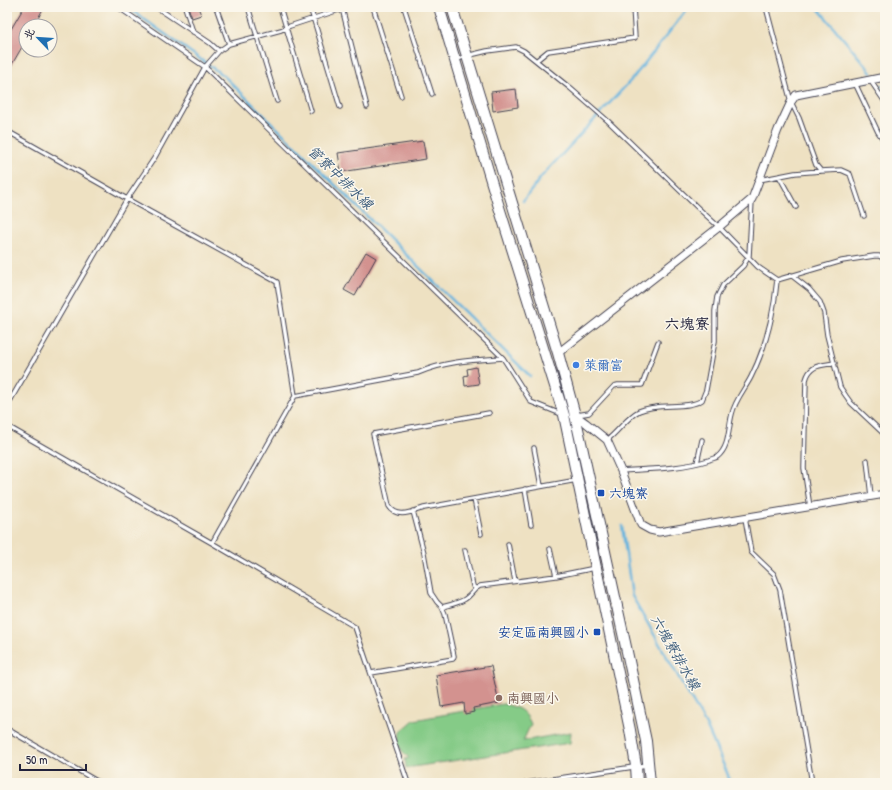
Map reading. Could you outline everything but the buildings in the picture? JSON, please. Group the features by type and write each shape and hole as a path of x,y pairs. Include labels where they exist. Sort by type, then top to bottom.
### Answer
{"main road":[{"path":"439,7 564,415 636,766 637,783"},
{"path":"452,7 558,353 575,415 646,741 650,783"}],"street":[{"path":"558,353 719,227 752,199 778,130 791,102 796,95 885,77"},
{"path":"564,415 575,415 607,440 621,471 641,526 650,530 659,532 885,494"}],"lane":[{"path":"118,7 205,67 503,358 531,402 564,415"},
{"path":"156,7 210,43 219,51"},
{"path":"186,7 194,32"},
{"path":"216,7 229,44"},
{"path":"248,7 277,101"},
{"path":"280,7 311,111"},
{"path":"310,7 340,107"},
{"path":"7,406 127,199 154,157 205,67 219,51 229,44 281,30 348,7"},
{"path":"373,7 401,96"},
{"path":"404,7 432,94"},
{"path":"537,60 548,51 635,38 633,7"},
{"path":"766,7 791,102 799,118 816,165 821,171"},
{"path":"342,8 367,107"},
{"path":"455,60 487,51 516,47 524,51 537,60 603,117 719,227 758,267 777,280"},
{"path":"870,80 885,102"},
{"path":"855,83 878,132 885,142"},
{"path":"7,131 277,282 295,396 212,543"},
{"path":"759,180 779,176 842,170 850,174 864,216"},
{"path":"779,176 796,207"},
{"path":"607,440 638,412 658,406 691,405 702,400 706,390 715,341 715,311 717,297 723,285 743,266 748,256 752,199"},
{"path":"777,280 842,261 874,256 879,256 885,259"},
{"path":"791,275 809,289 820,302 824,313 827,335 840,387 851,403 885,435"},
{"path":"621,471 655,469 697,463 717,457 724,448 729,435 732,414 738,398 751,377 759,357 775,301 777,280"},
{"path":"575,415 589,413 614,386 642,385 658,342"},
{"path":"295,396 418,373 432,367 455,362 503,358"},
{"path":"810,507 804,468 806,380 808,372 814,367 835,363"},
{"path":"490,414 373,434 388,506 392,512 397,514 405,514 413,511 474,499 578,480"},
{"path":"7,426 212,543 355,627 408,783"},
{"path":"697,463 702,440"},
{"path":"534,448 541,486"},
{"path":"867,460 871,496"},
{"path":"525,489 531,525"},
{"path":"474,499 481,534"},
{"path":"371,673 453,659 454,656 448,626 442,607 431,593 424,553 413,511"},
{"path":"745,518 751,552 774,574 780,590 812,783"},
{"path":"508,544 515,582"},
{"path":"550,549 556,576"},
{"path":"464,550 473,586 475,588"},
{"path":"442,607 465,600 470,596 475,588 480,586 556,576 596,567"},
{"path":"7,729 100,783"},
{"path":"526,783 649,765"}],"green space":[{"path":"503,704 513,706 520,710 529,719 531,724 523,741 571,732 570,743 406,768 405,759 409,758 402,751 399,741 400,732 414,720"}],"waterway":[{"name":"管寮中排水線","path":"127,7 224,76 530,376"},
{"path":"523,201 542,176 633,78 689,7"},
{"path":"817,7 871,72"},
{"path":"881,85 885,90"},
{"name":"六塊寮排水線","path":"622,526 632,596 706,725 728,775 729,783"}],"place":[{"name":"萊爾富","path":"576,365"},
{"name":"六塊寮","path":"601,493"},
{"name":"安定區南興國小","path":"597,632"},
{"name":"南興國小","path":"499,698"}],"district":[{"name":"六塊寮","path":"687,323"}]}
